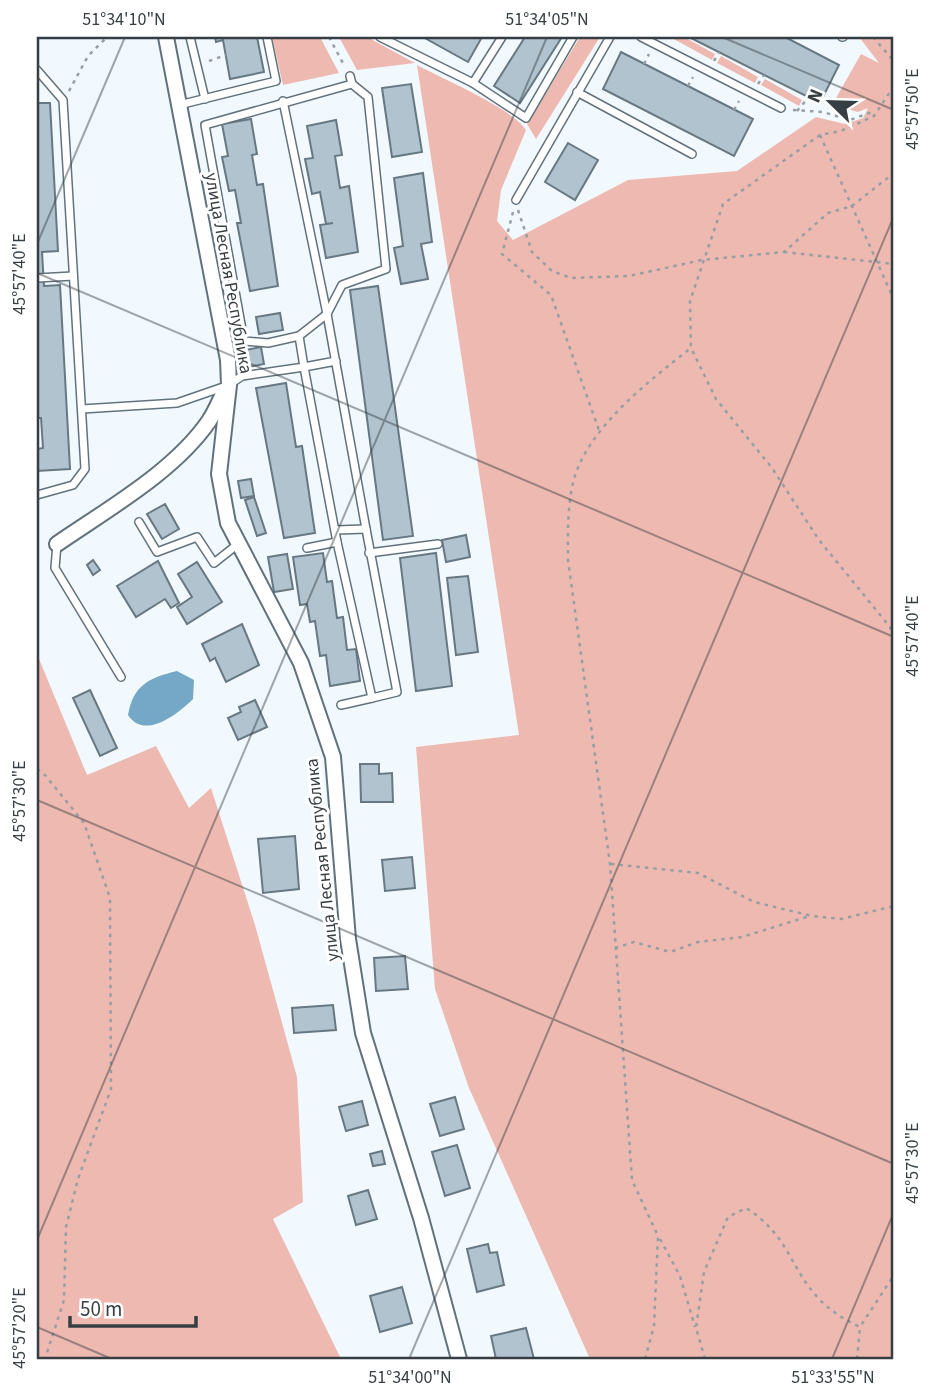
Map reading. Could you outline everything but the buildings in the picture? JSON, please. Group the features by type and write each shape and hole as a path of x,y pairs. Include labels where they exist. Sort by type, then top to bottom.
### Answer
{"street":[{"name":"улица Лесная Республика","path":"166,37 228,360 229,385 219,474 228,523 302,663 333,757 348,939 363,1033 421,1218 460,1359"},
{"path":"57,544 139,487 189,445 209,421 229,385"}],"lane":[{"path":"190,37 205,99"},
{"path":"179,104 276,81 267,37"},
{"path":"380,37 473,83 526,118 573,37"},
{"path":"473,83 502,37"},
{"path":"516,200 610,37"},
{"path":"641,37 781,108"},
{"path":"37,70 63,100 85,469 73,485 37,495"},
{"path":"351,80 368,97 386,270 342,285 327,314 299,336 268,343 244,341 205,125 283,101 351,80"},
{"path":"577,92 692,154"},
{"path":"283,101 327,314 369,553 397,692 341,705"},
{"path":"37,278 73,276"},
{"path":"299,336 337,542 372,698"},
{"path":"82,409 177,403 229,385 242,376 336,362"},
{"path":"139,522 157,552 197,537 214,564 239,544"},
{"path":"336,530 366,529"},
{"path":"307,548 337,542"},
{"path":"57,544 55,568 121,677"},
{"path":"369,553 438,544"}],"path":[{"path":"63,100 88,56 107,37"},
{"path":"329,37 351,80"},
{"path":"873,37 892,59 894,67"},
{"path":"644,64 652,48"},
{"path":"711,66 719,52"},
{"path":"197,65 226,55"},
{"path":"688,86 697,71"},
{"path":"894,86 874,116 841,131 820,135 723,204 690,301 691,348 716,399 772,468 819,540 892,627 894,637"},
{"path":"734,110 742,95"},
{"path":"808,98 797,111 823,112 850,120 869,113 874,116"},
{"path":"820,135 894,300"},
{"path":"784,252 828,213 852,206 894,173"},
{"path":"516,200 532,252 552,271 571,278 629,276 702,260 784,252 894,264"},
{"path":"516,200 502,254 551,295 600,433"},
{"path":"691,348 630,398 600,433 575,476 568,512 568,559 610,864 632,1180 680,1276 705,1359"},
{"path":"37,769 84,823 110,898 111,1089 78,1179 66,1227 64,1300 45,1359"},
{"path":"610,864 698,873 754,902 810,916 841,919 894,906"},
{"path":"614,948 634,942 670,952 698,943 742,937 810,916"},
{"path":"696,1328 704,1272 728,1217 746,1208 765,1220 789,1251 818,1298 839,1317 860,1327"},
{"path":"645,1359 654,1326 658,1236"},
{"path":"857,1359 860,1327 894,1275"}],"shaded area":[{"path":"272,37 320,37 339,73 283,85"},
{"path":"339,37 367,37 415,63 357,70"},
{"path":"580,37 600,37 536,139 527,124"},
{"path":"670,37 684,37 715,54 712,60"},
{"path":"859,37 894,37 894,1359 590,1359 469,1088 435,989 416,747 519,735 417,65 492,103 526,130 501,190 497,221 513,240 628,180 737,171 816,117 845,124 863,118 868,108 858,112 832,105 861,54 879,63"},
{"path":"721,56 758,77 755,83 717,63"},
{"path":"765,79 802,100 799,106 761,85"},
{"path":"37,654 87,775 156,746 189,808 211,788 255,925 297,1077 303,1202 273,1219 341,1359 37,1359"}],"water":[{"path":"177,671 194,680 193,699 170,718 160,722 143,725 135,722 128,715 138,690 151,680"}]}
